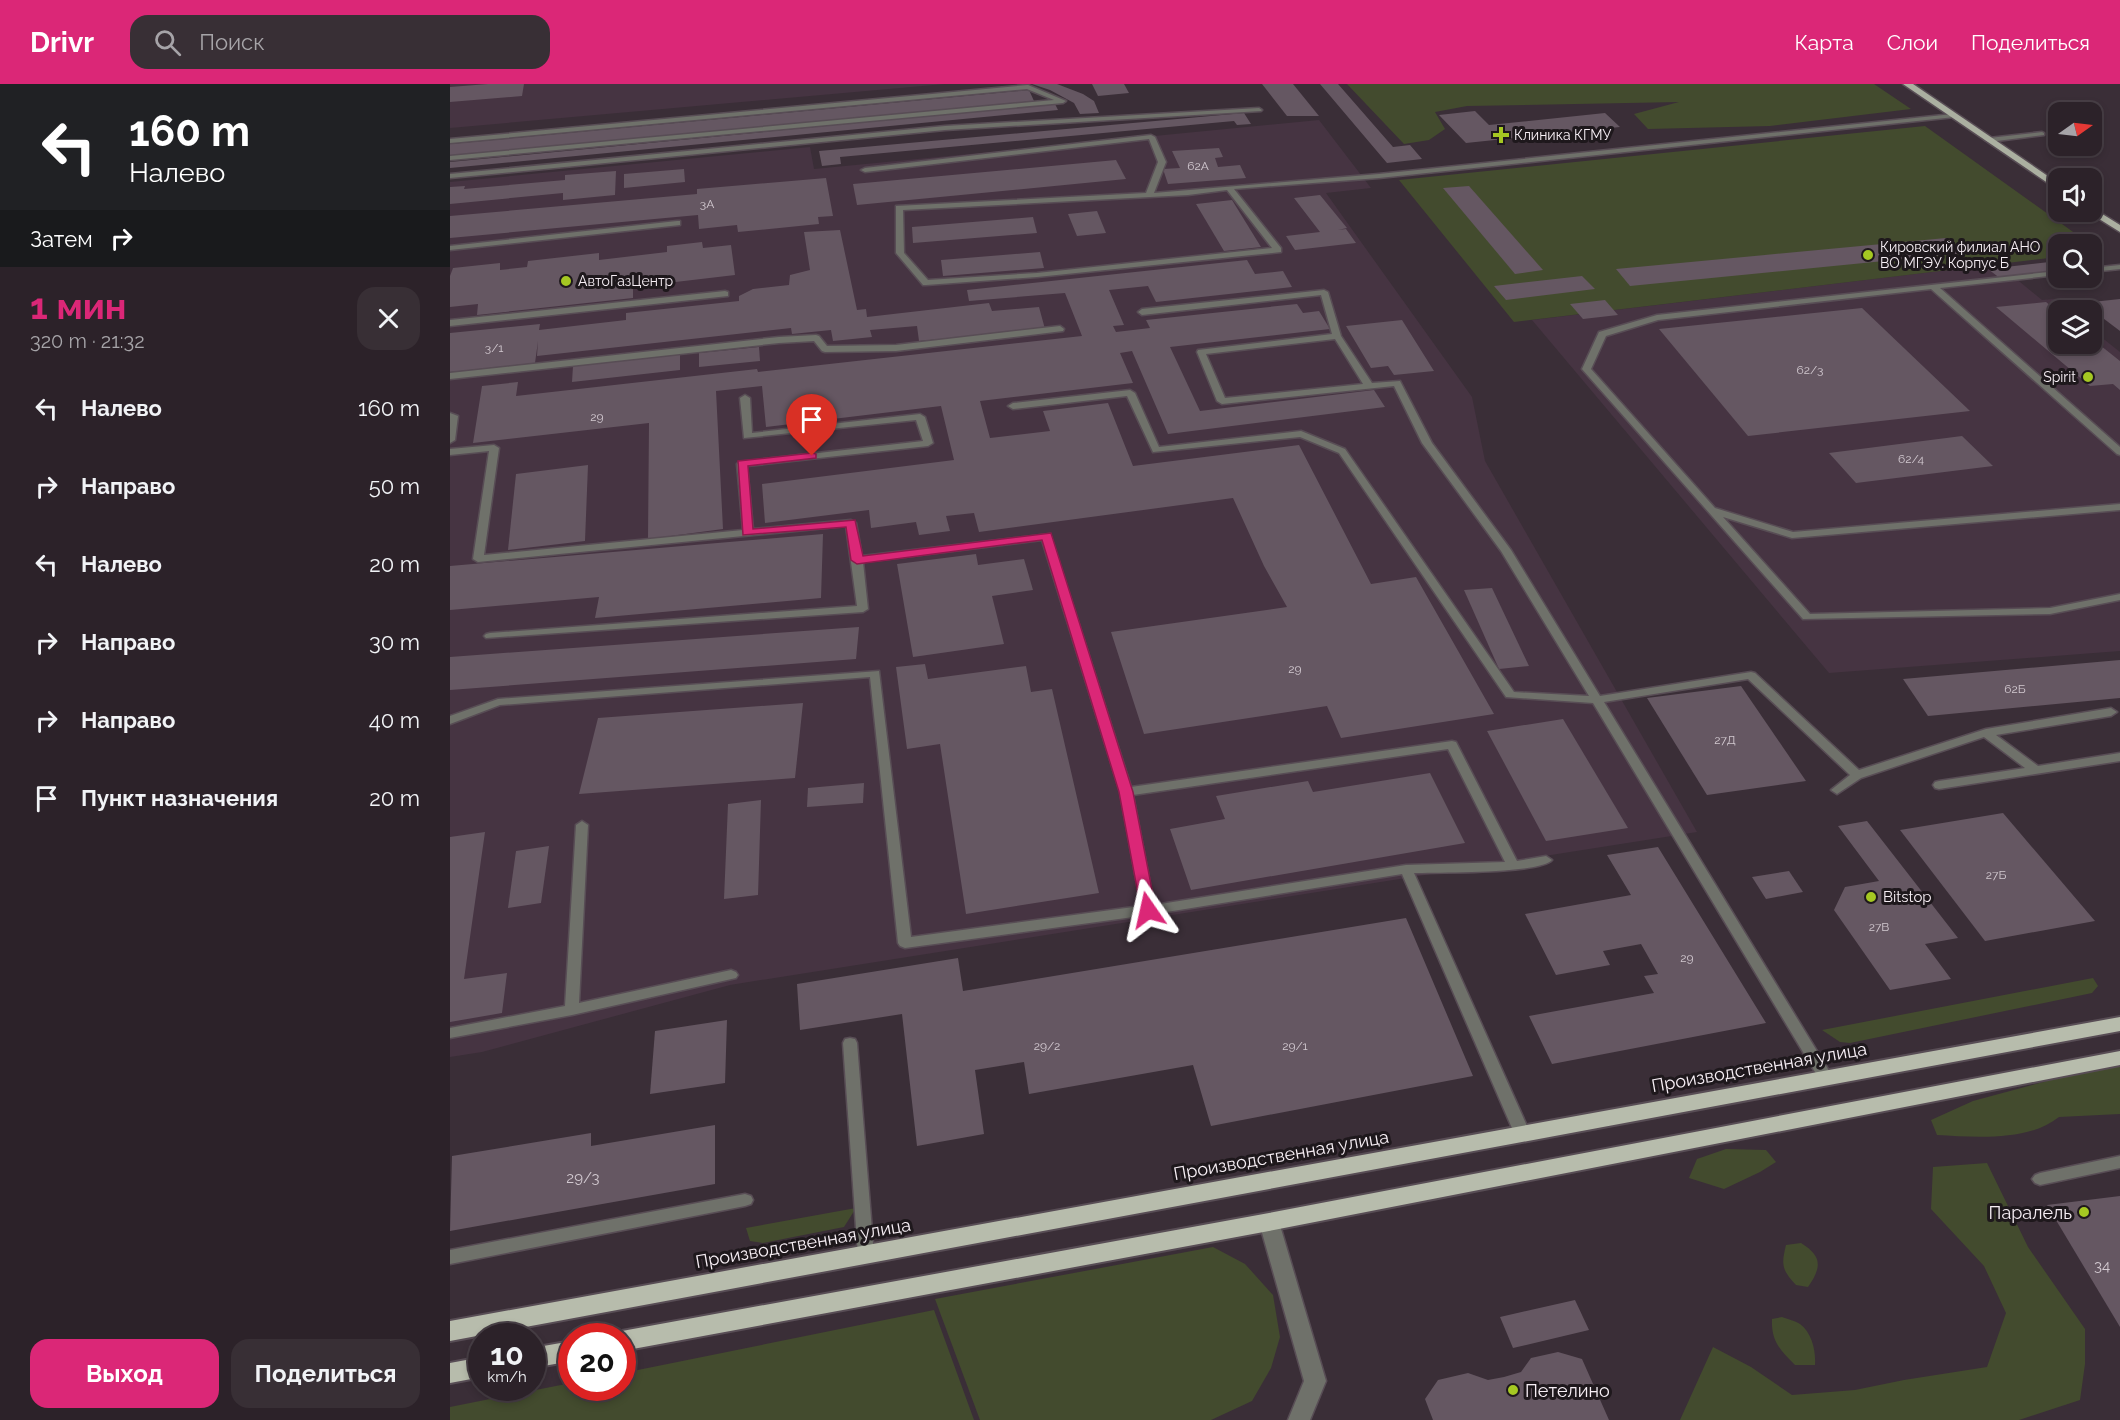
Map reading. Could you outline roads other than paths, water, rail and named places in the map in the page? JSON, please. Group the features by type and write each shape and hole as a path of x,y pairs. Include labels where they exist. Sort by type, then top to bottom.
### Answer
{"highway":[{"name":"Производственная улица","path":"450,1331 2120,1024"},
{"path":"636,1338 1269,1222 2120,1058"},
{"path":"450,1373 468,1370"}],"main road":[{"path":"1907,84 2048,180"},
{"path":"2102,217 2120,229"}],"street":[{"path":"1269,1222 1315,1381 1299,1420"}],"lane":[{"path":"450,141 1028,87 1063,101 450,158"},
{"path":"450,176 945,128 1259,110"},
{"path":"1229,187 1278,250 1037,275 926,283 900,253 899,208 1188,193 1229,187 1379,176 1953,116"},
{"path":"1989,140 2042,134"},
{"path":"865,170 1151,136 1162,162 1149,195"},
{"path":"450,248 676,223"},
{"path":"2102,269 2120,267"},
{"path":"2048,274 1657,318 1602,334 1586,369 1807,617 2050,611 2120,597"},
{"path":"1933,286 2120,453"},
{"path":"1142,312 1324,292 1337,336 1369,386"},
{"path":"450,323 725,294"},
{"path":"450,376 779,340 816,338 825,350 896,348 1060,328"},
{"path":"1337,336 1201,352 1222,400 1397,383 1427,443 1506,550 1826,1078"},
{"path":"1013,406 1130,393 1156,450 1301,434 1342,451 1510,695 1596,700 1751,675 1857,775"},
{"path":"745,398 747,436 921,417 928,443 742,464 748,533"},
{"path":"450,416 453,416 450,440"},
{"path":"450,452 494,448 478,559 851,523 863,609 490,636"},
{"path":"1714,510 1792,535 2120,507"},
{"path":"857,560 1046,536 1126,792 1148,910"},
{"path":"450,720 498,702 875,674 905,943 1148,910 1406,869 1513,866 1546,860"},
{"path":"1837,790 1857,775 1986,733 2111,712"},
{"path":"1986,733 2035,770"},
{"path":"1126,792 1452,745 1513,866"},
{"path":"1939,785 2120,757"},
{"path":"572,1010 582,825"},
{"path":"1406,869 1523,1135"},
{"path":"450,1033 572,1010 732,975"},
{"path":"850,1043 866,1256"},
{"path":"2040,1179 2120,1162"},
{"path":"450,1257 745,1200"}],"place":[{"name":"Клиника КГМУ","path":"1501,135"},
{"name":"Кировский филиал АНО ВО МГЭУ. Корпус Б","path":"1868,255"},
{"name":"АвтоГазЦентр","path":"566,281"},
{"name":"Spirit","path":"2088,377"},
{"name":"Bitstop","path":"1871,897"},
{"name":"Паралель","path":"2084,1212"},
{"name":"Петелино","path":"1513,1390"}]}
